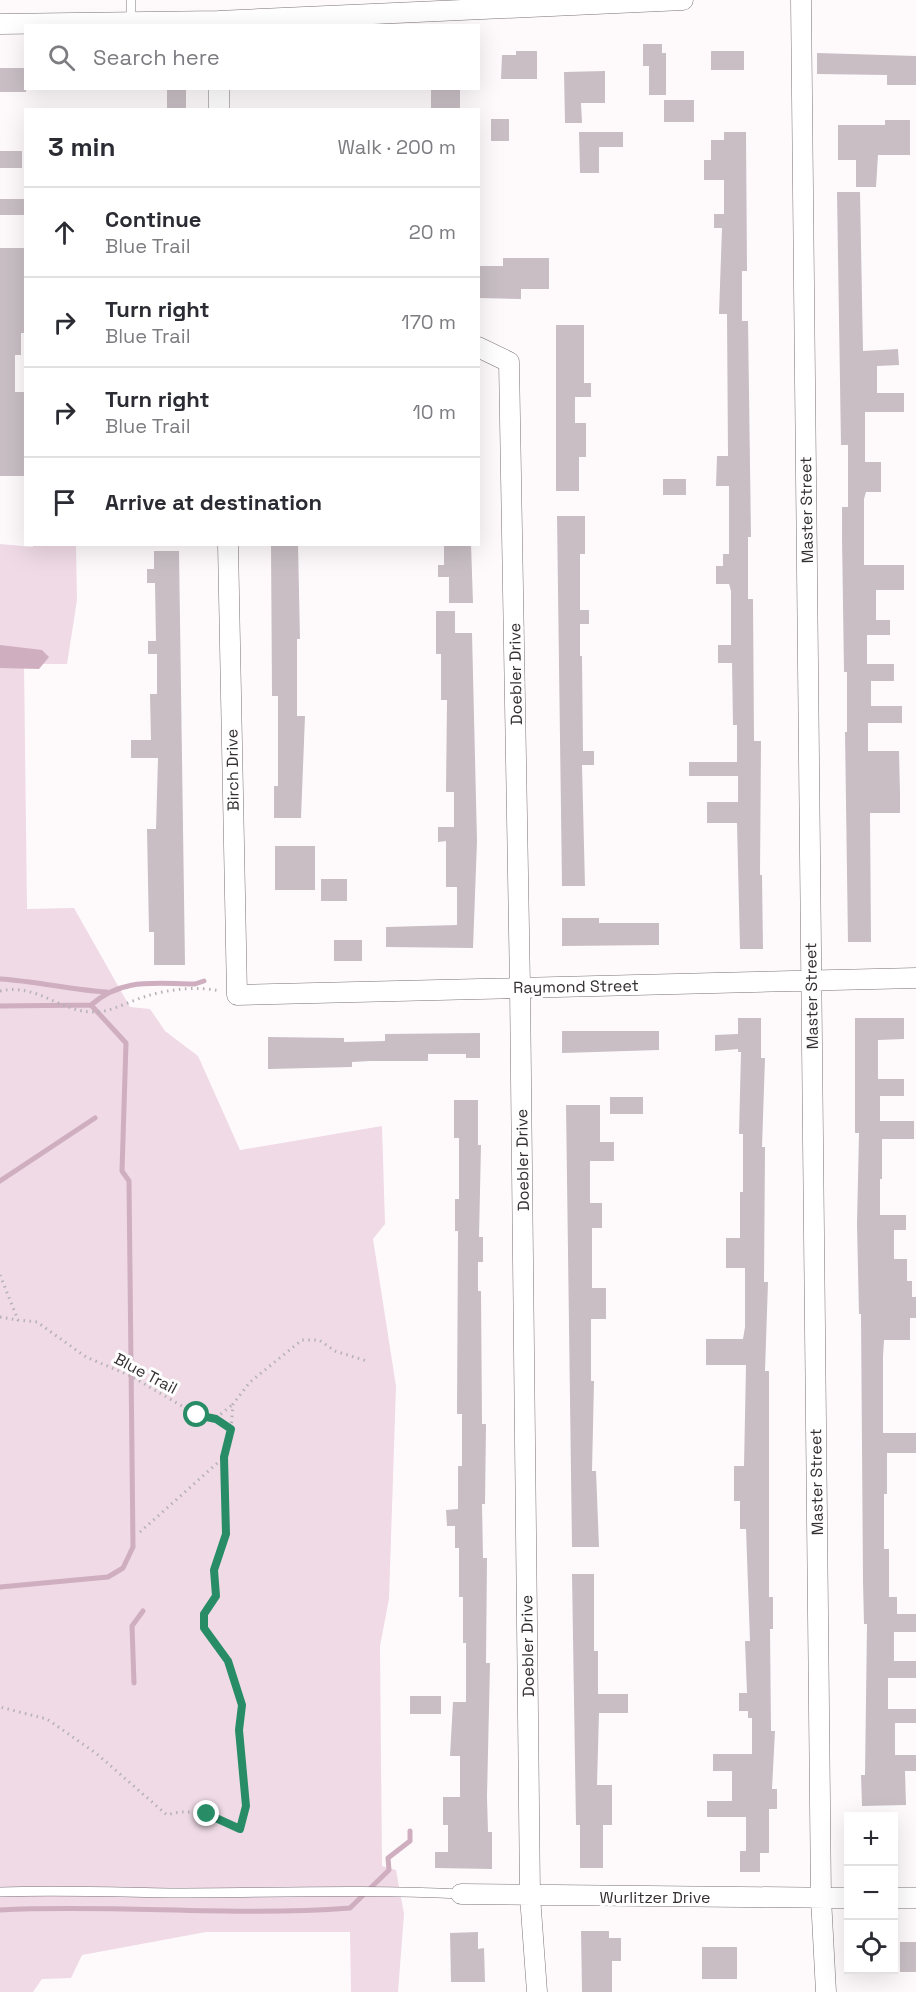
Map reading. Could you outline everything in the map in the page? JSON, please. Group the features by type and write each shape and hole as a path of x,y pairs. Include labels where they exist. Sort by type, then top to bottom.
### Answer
{"street":[{"path":"0,24 218,23 683,0"},
{"name":"Master Street","path":"801,0 821,1898 826,1992"},
{"path":"219,90 219,108"},
{"name":"Doebler Drive","path":"480,348 509,362 520,987 530,1896 537,1992"},
{"name":"Birch Drive","path":"228,546 237,995"},
{"name":"Raymond Street","path":"237,995 916,978"},
{"name":"Wurlitzer Drive","path":"461,1894 844,1898"},
{"path":"898,1898 916,1898"}],"lane":[{"path":"131,0 131,22"},
{"path":"0,1892 50,1890 169,1893 375,1890 461,1894"}],"path":[{"path":"0,990 32,990 78,1010 96,1012 117,1008 149,995 205,988 237,995"},
{"path":"0,1275 18,1320"},
{"name":"Blue Trail","path":"0,1317 37,1322 87,1357 131,1376 197,1415 216,1419 231,1429"},
{"path":"216,1419 233,1404 250,1382 302,1340 319,1340 335,1351 367,1361"},
{"path":"0,1707 46,1719 97,1754 167,1815 181,1810 207,1814 240,1829 246,1806 239,1730 242,1705 228,1661 204,1628 204,1614 216,1596 214,1570 226,1534 224,1457 231,1429 233,1404"},
{"path":"140,1532 224,1457"}],"shaded area":[{"path":"0,544 33,547 76,546 77,600 67,664 24,664 27,909 74,908 130,1007 150,1009 165,1031 198,1056 240,1150 382,1126 385,1224 373,1239 396,1386 389,1599 380,1646 382,1866 396,1870 404,1914 398,1992 351,1992 350,1932 206,1932 82,1955 71,1978 42,1979 33,1992 0,1992"},
{"path":"0,645 42,650 49,657 39,669 0,668"}],"building":[{"path":"643,44 662,44 662,53 666,53 666,95 649,95 649,66 643,66"},
{"path":"516,51 537,51 537,79 501,79 502,55 516,55"},
{"path":"711,51 744,51 744,70 711,70"},
{"path":"817,53 916,56 916,85 887,85 887,75 817,74"},
{"path":"0,68 24,68 24,90 26,92 0,92"},
{"path":"605,71 605,103 581,103 582,123 565,123 564,72"},
{"path":"167,90 186,90 186,108 167,108"},
{"path":"431,90 460,90 460,108 431,108"},
{"path":"664,100 694,100 694,122 664,122"},
{"path":"491,119 509,119 509,141 491,141"},
{"path":"885,120 910,120 910,155 878,155 876,187 856,187 856,160 838,160 838,125 885,125"},
{"path":"579,132 623,132 623,147 599,147 599,173 580,173"},
{"path":"724,132 746,132 747,271 742,271 742,321 748,321 751,537 748,537 748,599 753,599 754,741 761,741 760,875 762,875 763,949 740,949 737,823 707,823 707,802 738,802 738,776 689,776 689,762 737,762 737,725 733,725 732,663 718,663 718,645 731,645 731,591 729,584 716,584 716,566 723,566 723,554 729,554 729,486 716,486 717,456 728,456 727,314 719,314 722,228 714,228 714,214 724,214 724,180 704,180 704,160 711,160 711,140 724,140"},
{"path":"0,151 22,151 22,168 0,168"},
{"path":"837,192 860,192 863,351 898,349 899,365 877,366 877,393 904,393 904,412 865,412 865,462 881,462 881,492 866,492 864,499 864,565 904,565 904,590 876,590 876,620 890,620 890,635 867,635 867,664 894,664 894,681 871,681 871,706 902,706 902,723 868,723 868,751 899,751 900,793 900,813 870,813 871,942 848,942 845,732 847,732 847,672 844,672 842,507 848,507 848,445 841,445"},
{"path":"0,199 24,199 24,215 0,215"},
{"path":"0,248 24,248 24,333 21,333 21,355 15,355 15,392 24,392 24,476 0,476"},
{"path":"503,258 549,258 549,289 521,289 521,299 480,298 480,266 503,266"},
{"path":"556,325 584,325 584,383 591,383 591,397 575,397 575,423 586,423 586,457 579,457 579,491 556,491"},
{"path":"663,479 686,479 686,495 663,495"},
{"path":"557,516 585,516 585,554 580,554 580,610 589,610 589,624 580,624 583,751 594,751 594,765 582,765 585,886 562,886"},
{"path":"271,546 298,546 300,639 297,639 297,716 305,716 301,818 274,818 274,786 278,786 278,696 272,696"},
{"path":"444,546 471,546 473,603 449,603 449,577 438,577 438,565 444,565"},
{"path":"154,551 179,551 185,965 154,965 154,932 149,932 147,829 156,829 158,758 131,758 131,740 151,740 150,694 157,694 157,654 148,654 148,641 156,641 155,583 147,583 147,569 154,569"},
{"path":"436,611 455,611 455,633 472,633 477,841 473,948 386,947 386,927 457,925 457,887 446,887 446,841 438,842 438,827 454,827 454,792 446,792 447,700 441,700 441,654 436,654"},
{"path":"275,846 315,846 315,890 275,890"},
{"path":"321,879 347,879 347,901 321,901"},
{"path":"562,918 599,918 599,923 659,923 659,945 562,946"},
{"path":"334,940 362,940 362,961 334,961"},
{"path":"738,1018 761,1018 761,1058 765,1058 762,1147 765,1147 764,1282 768,1282 765,1371 769,1371 769,1597 773,1597 773,1629 770,1629 771,1731 775,1731 772,1789 777,1789 777,1809 769,1809 769,1853 760,1853 760,1872 740,1872 740,1851 746,1851 746,1817 707,1817 707,1801 732,1801 732,1771 713,1771 713,1754 752,1754 752,1718 748,1718 748,1711 739,1711 739,1693 747,1693 745,1641 750,1641 746,1529 740,1529 740,1501 734,1501 734,1466 744,1466 746,1365 706,1365 706,1339 743,1339 745,1327 745,1268 726,1268 726,1238 740,1238 740,1192 743,1192 743,1134 739,1134 741,1052 738,1052 738,1049 715,1051 715,1035 738,1034"},
{"path":"855,1018 904,1018 904,1039 878,1040 878,1079 904,1079 904,1096 880,1096 880,1121 914,1121 914,1139 882,1139 882,1179 880,1179 880,1215 906,1215 906,1230 894,1230 894,1259 907,1259 907,1281 912,1281 912,1297 916,1297 916,1318 910,1318 910,1340 884,1340 883,1357 883,1433 916,1433 916,1453 887,1453 887,1494 884,1494 884,1549 889,1549 889,1597 897,1597 897,1614 916,1614 916,1632 894,1632 894,1661 916,1661 916,1678 888,1678 888,1709 916,1709 916,1723 895,1723 895,1755 916,1755 916,1771 905,1771 906,1805 862,1806 861,1775 865,1775 867,1624 864,1624 863,1581 861,1314 859,1314 857,1224 859,1133 855,1133"},
{"path":"562,1031 659,1031 659,1050 562,1053"},
{"path":"480,1033 480,1058 466,1058 466,1054 428,1054 428,1061 370,1061 352,1062 352,1067 268,1069 268,1037 344,1038 344,1042 385,1041 385,1034"},
{"path":"610,1097 643,1097 643,1114 610,1114"},
{"path":"454,1100 478,1100 478,1145 481,1145 479,1237 483,1237 483,1262 478,1262 478,1291 481,1291 482,1424 486,1424 485,1504 482,1504 483,1558 487,1558 486,1663 490,1663 487,1797 488,1832 492,1832 492,1869 435,1868 435,1852 448,1852 448,1825 443,1825 443,1797 460,1797 460,1756 450,1756 453,1702 466,1702 466,1643 463,1643 463,1597 459,1597 459,1548 455,1548 455,1526 447,1526 446,1510 458,1509 458,1466 462,1466 462,1414 457,1414 458,1231 455,1231 455,1199 459,1199 459,1138 454,1138"},
{"path":"566,1105 600,1105 600,1142 614,1142 614,1161 590,1161 590,1203 602,1203 602,1228 592,1228 592,1288 606,1288 606,1319 591,1319 591,1381 594,1381 592,1471 596,1471 599,1547 572,1547"},
{"path":"572,1574 594,1574 594,1651 598,1651 598,1694 628,1694 628,1713 599,1713 597,1785 612,1785 612,1825 603,1825 603,1868 580,1868 580,1825 576,1825"},
{"path":"410,1696 441,1696 441,1714 410,1714"},
{"path":"581,1931 609,1931 609,1938 621,1938 621,1961 612,1961 612,1992 582,1992"},
{"path":"478,1932 478,1949 484,1948 485,1982 451,1982 450,1933"},
{"path":"900,1942 916,1942 916,1972 900,1972"},
{"path":"702,1947 737,1947 737,1979 702,1979"}],"waterway":[{"path":"0,979 107,992"},
{"path":"0,1006 91,1005 103,996 127,986 153,983 195,984 204,981"},
{"path":"0,1587 108,1577 123,1568 133,1547 129,1181 122,1171 126,1043 91,1005"},
{"path":"0,1181 95,1118"},
{"path":"134,1683 132,1626 143,1611"},
{"path":"0,1910 87,1908 262,1911 350,1908 389,1870 388,1858 410,1841 410,1831"}],"route":[{"path":"197,1415 216,1419 231,1429 224,1457 226,1534 214,1570 216,1596 204,1614 204,1628 228,1661 242,1705 239,1730 246,1806 240,1829 207,1814"}]}
